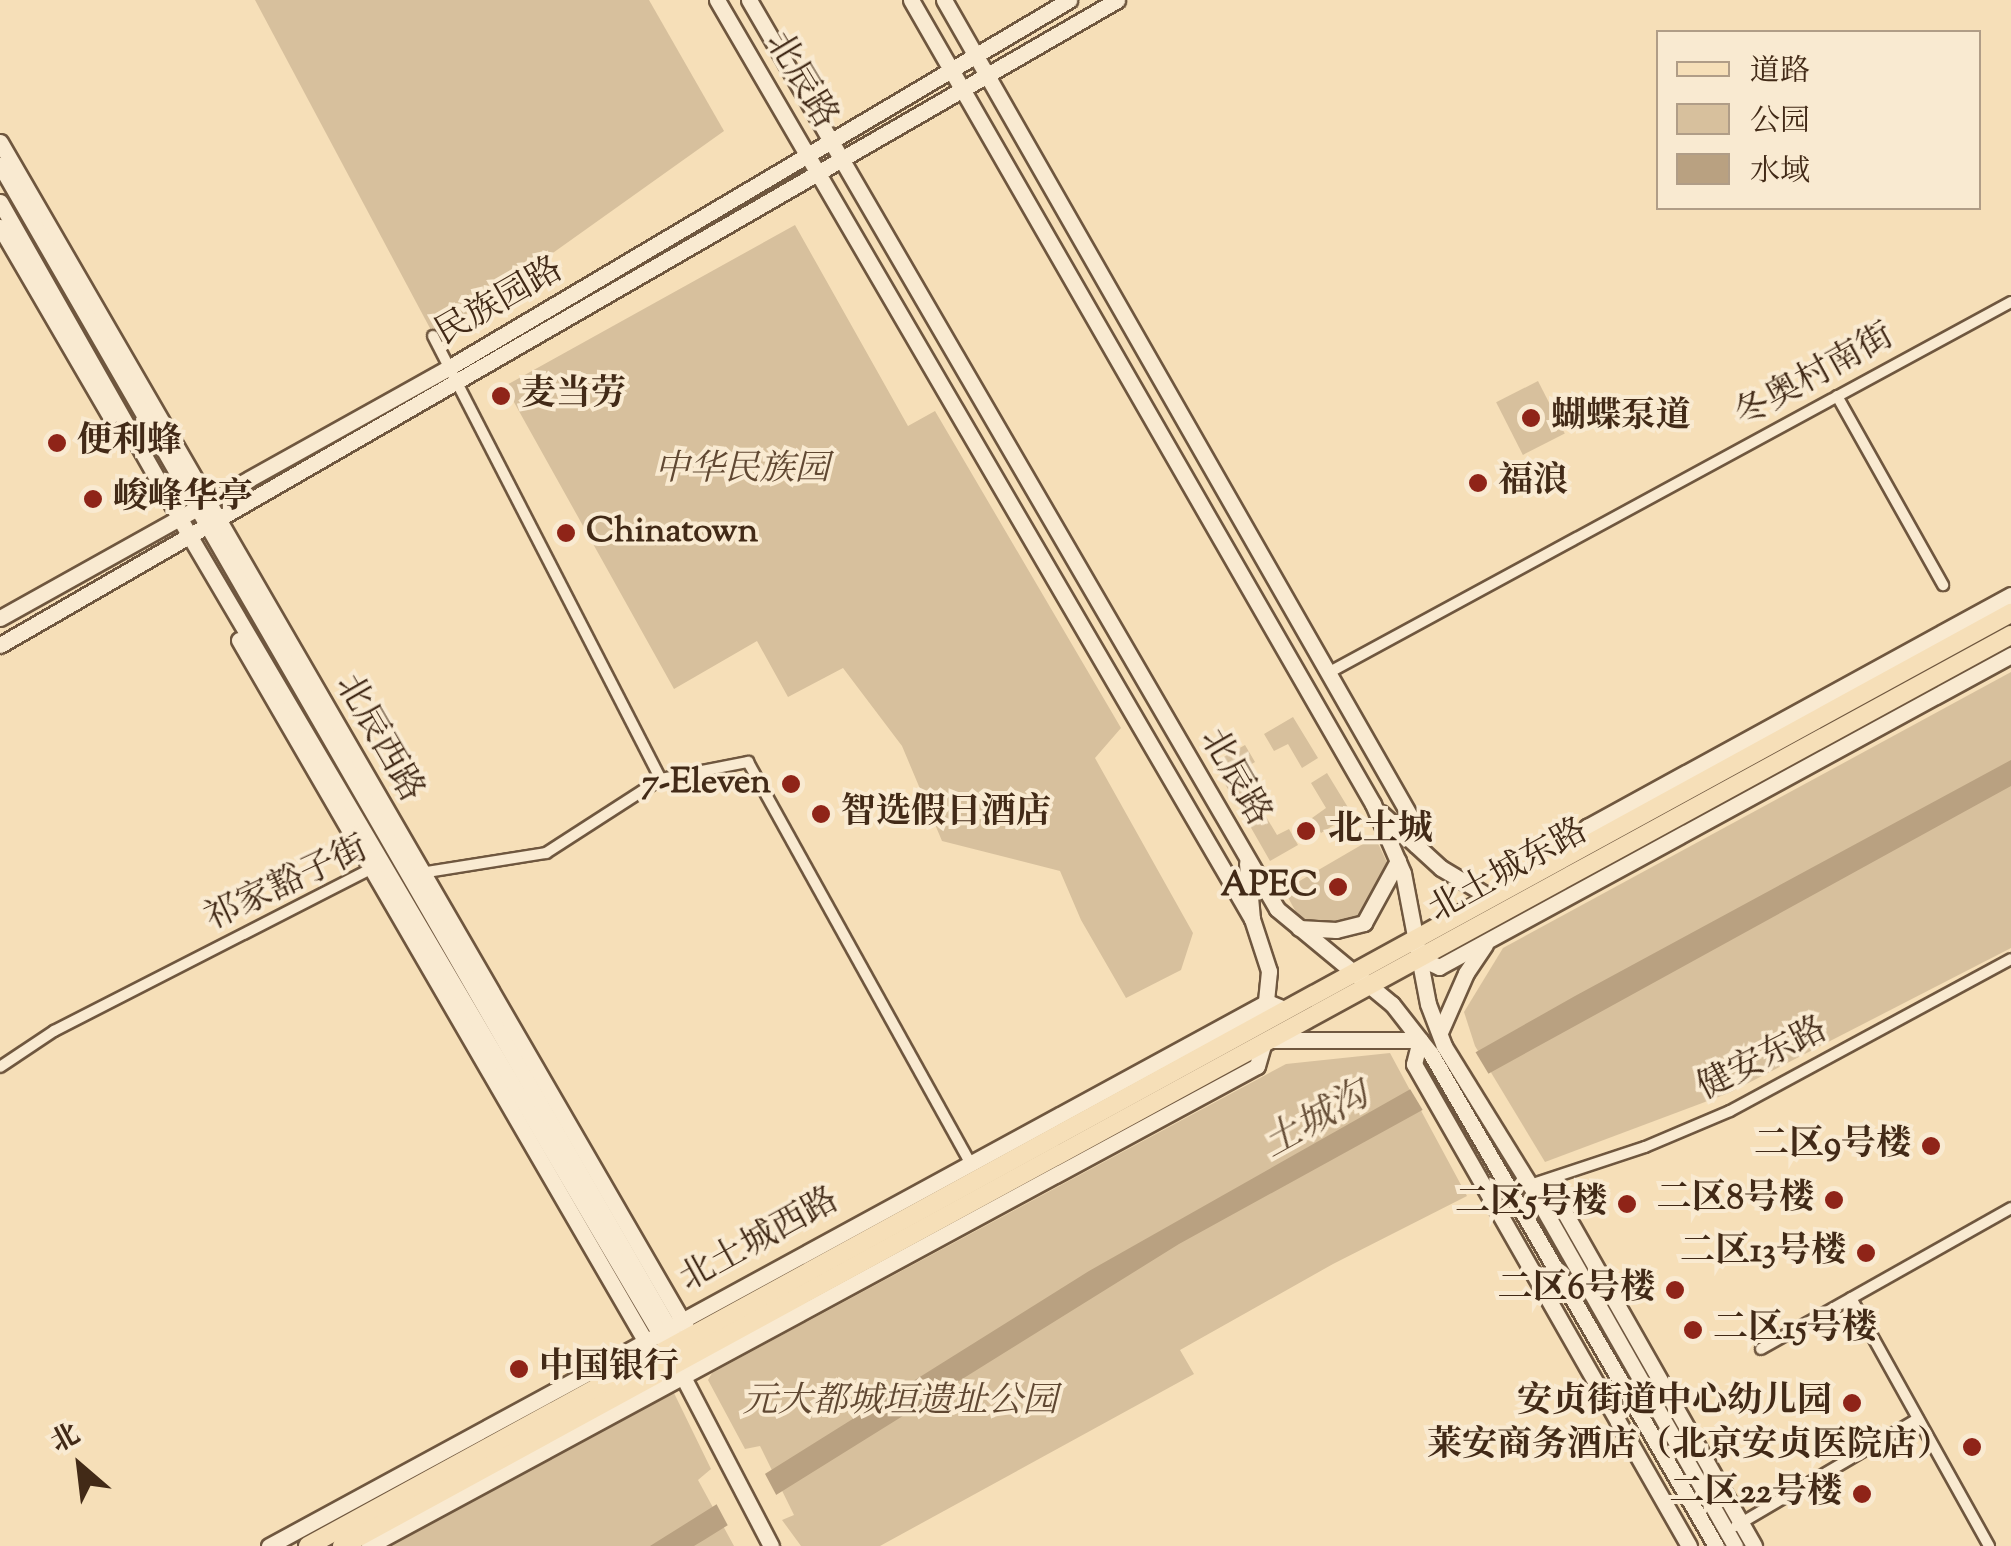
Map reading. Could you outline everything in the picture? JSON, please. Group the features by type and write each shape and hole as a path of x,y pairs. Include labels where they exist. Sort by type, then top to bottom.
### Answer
{"main road":[{"name":"北辰路","path":"716,0 1252,920"},
{"name":"北辰路","path":"749,0 1277,909 1392,1004 1420,1040 1439,1043 1530,1184 1561,1206 1723,1539"},
{"name":"北辰路","path":"911,0 1374,807 1398,862 1428,1004 1457,1104 1723,1539 1754,1546"},
{"path":"944,0 1414,824 1416,845"},
{"name":"民族园路","path":"0,618 450,367 1069,0"},
{"name":"民族园路","path":"0,645 1117,0"},
{"name":"北辰西路","path":"0,142 209,523 414,874 671,1345 771,1546"},
{"path":"3,170 30,196"},
{"name":"北辰西路","path":"3,170 200,507"},
{"name":"北辰西路","path":"0,202 98,374 175,521"},
{"name":"北辰西路","path":"0,227 379,865 578,1210 671,1345"},
{"path":"98,374 106,408"},
{"name":"北土城东路","path":"1419,958 1502,912 2011,595"},
{"name":"北土城东路","path":"1352,971 2011,613"},
{"name":"北土城东路","path":"1753,755 2011,635"},
{"name":"北土城东路","path":"1419,958 1439,968 2011,654"},
{"path":"1374,807 1442,868 1488,896"},
{"path":"1246,859 1252,920 1269,970 1272,1010"},
{"path":"1299,928 1336,930 1364,923 1398,862"},
{"path":"1439,1043 1466,974 1502,912"},
{"name":"北土城西路","path":"269,1546 1267,1041 1419,958"},
{"name":"北土城西路","path":"342,1546 970,1163 1352,971"},
{"name":"北土城西路","path":"308,1546 1272,1010"},
{"path":"1267,1041 1420,1040 1414,1064 1689,1546"},
{"name":"北土城西路","path":"369,1546 671,1345"}],"street":[{"name":"冬奥村南街","path":"1328,673 2011,302"},
{"path":"434,336 661,780 748,762 970,1163"},
{"path":"1837,396 1944,585"},
{"name":"祁家豁子街","path":"0,1066 54,1031 379,865 414,874 546,853 661,780"},
{"name":"健安东路","path":"1530,1184 1646,1147 1730,1110 2009,964"},
{"path":"1760,1348 2011,1208"},
{"path":"1851,1298 1989,1546"},
{"path":"1723,1539 1918,1419"}],"green space":[{"path":"255,0 649,0 724,131 470,312 432,332"},
{"name":"中华民族园","path":"795,225 908,426 935,411 1121,728 1095,758 1193,933 1181,970 1126,998 1081,920 1060,871 942,841 902,746 843,668 788,697 757,641 674,689 505,386"},
{"name":"蝴蝶泵道","path":"1538,381 1565,434 1523,455 1496,402"},
{"path":"2011,672 2011,948 1729,1093 1545,1162 1475,1046 1464,1012 1503,948"},
{"path":"1293,717 1318,758 1302,768 1288,744 1274,751 1264,734"},
{"path":"1245,745 1255,762 1239,772 1253,796 1237,805 1213,763"},
{"path":"1327,773 1352,814 1321,833 1312,818 1326,808 1311,783"},
{"path":"1262,810 1277,835 1289,829 1298,845 1270,861 1246,819"},
{"path":"1375,837 1390,869 1354,924 1308,922 1297,914 1284,890"},
{"name":"元大都城垣遗址公园","path":"1390,1053 1467,1196 1333,1264 1180,1350 1194,1374 880,1546 801,1546 782,1520 794,1515 760,1446 745,1449 708,1380 712,1373 1286,1064"},
{"name":"元大都城垣遗址公园","path":"674,1393 711,1469 698,1480 734,1546 384,1546"}],"water":[{"path":"2011,760 2011,786 1179,1244 694,1546 650,1546 1089,1271 1575,996"}],"pier":[{"path":"1473,1048 1490,1076 1426,1115 1409,1087"},
{"path":"764,1472 779,1500 729,1527 714,1499"}],"place":[{"name":"麦当劳","path":"501,396"},
{"name":"蝴蝶泵道","path":"1531,418"},
{"name":"便利蜂","path":"57,443"},
{"name":"福浪","path":"1478,483"},
{"name":"峻峰华亭","path":"93,499"},
{"name":"Chinatown","path":"566,533"},
{"name":"7-Eleven","path":"791,784"},
{"name":"智选假日酒店","path":"821,814"},
{"name":"北土城","path":"1306,831"},
{"name":"APEC","path":"1338,887"},
{"name":"二区9号楼","path":"1931,1146"},
{"name":"二区8号楼","path":"1834,1200"},
{"name":"二区5号楼","path":"1627,1204"},
{"name":"二区13号楼","path":"1866,1253"},
{"name":"二区6号楼","path":"1675,1290"},
{"name":"二区15号楼","path":"1693,1330"},
{"name":"中国银行","path":"519,1369"},
{"name":"安贞街道中心幼儿园","path":"1852,1403"},
{"name":"莱安商务酒店（北京安贞医院店）","path":"1972,1447"},
{"name":"二区22号楼","path":"1862,1494"}],"water label":[{"name":"土城沟","path":"1317,1122"}]}
